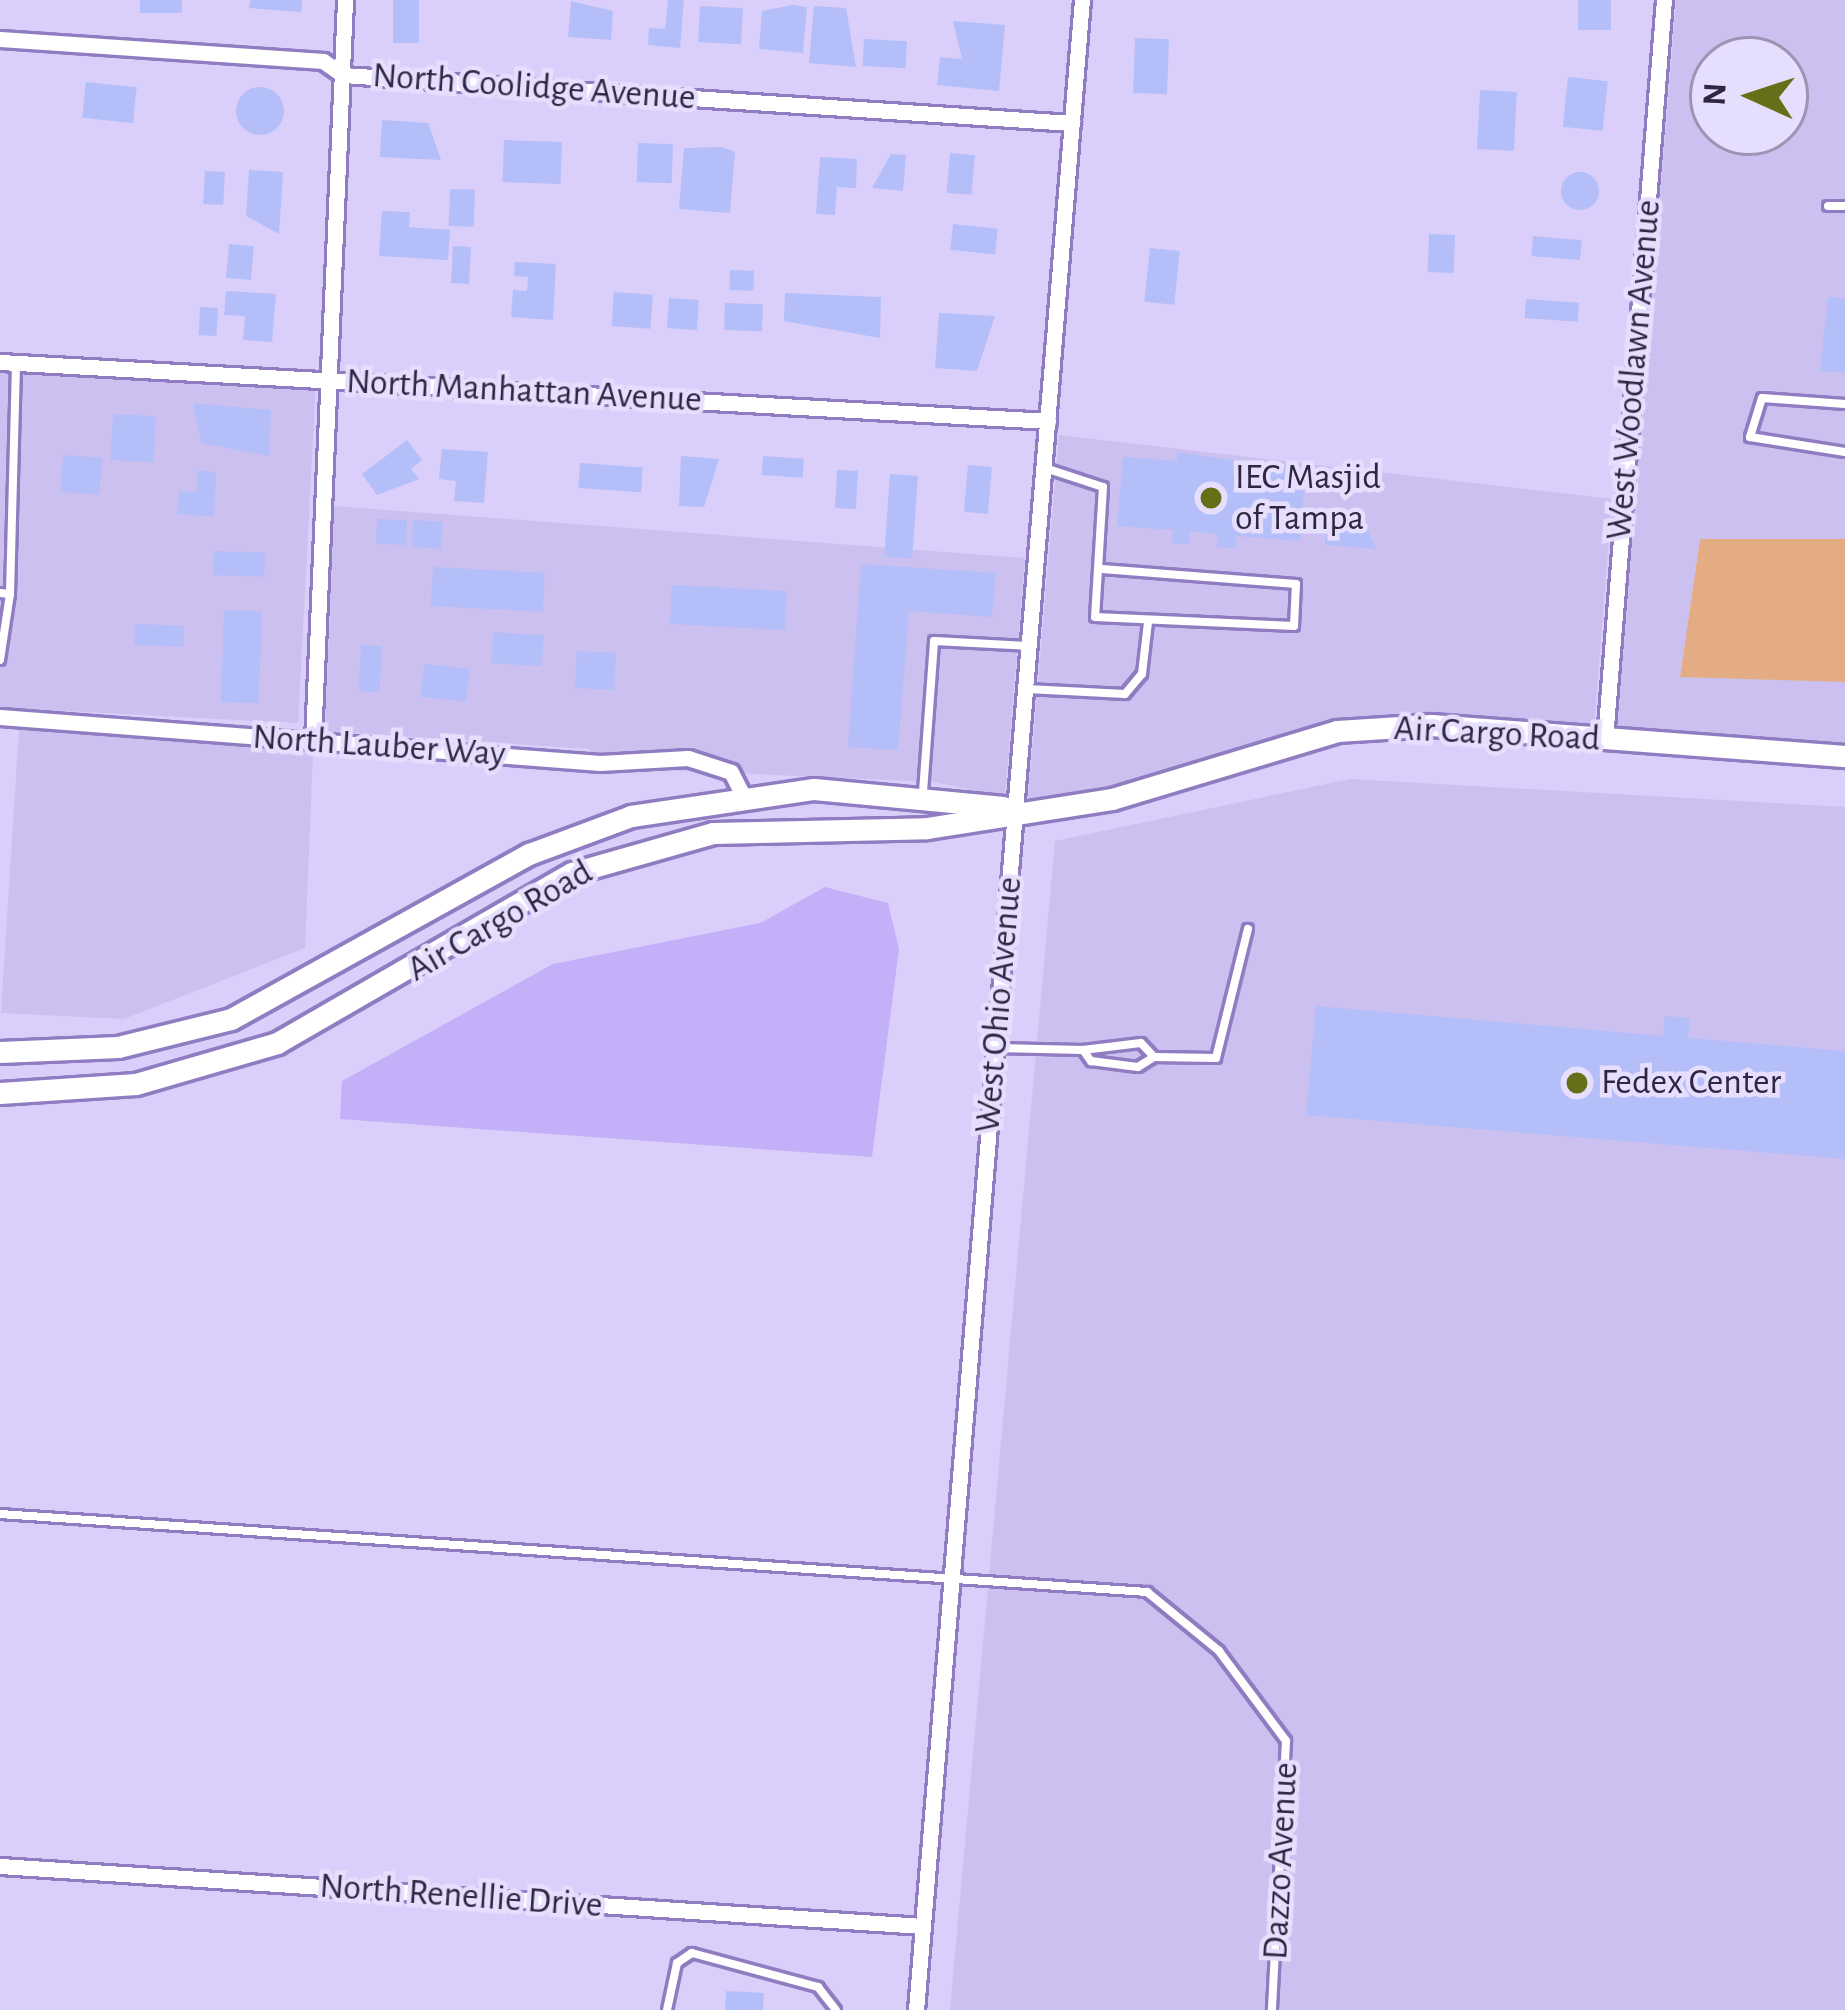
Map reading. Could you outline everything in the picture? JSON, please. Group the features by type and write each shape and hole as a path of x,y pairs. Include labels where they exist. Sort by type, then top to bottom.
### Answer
{"street":[{"path":"314,740 345,0"},
{"name":"West Ohio Avenue","path":"916,2010 1082,0"},
{"name":"West Woodlawn Avenue","path":"1605,739 1664,0"},
{"name":"North Coolidge Avenue","path":"0,39 322,61 343,75 1072,123"},
{"name":"North Manhattan Avenue","path":"8,362 1048,422"},
{"name":"North Lauber Way","path":"0,717 600,763 688,758 731,772 742,794"},
{"name":"Air Cargo Road","path":"0,1093 136,1084 278,1043 572,873 656,844 776,827 927,828 1016,809 1112,800 1337,731 1432,724 1845,756"},
{"name":"Air Cargo Road","path":"0,1052 118,1047 232,1019 574,833 742,794 923,792 1016,809"},
{"name":"North Renellie Drive","path":"0,1866 923,1926"}],"lane":[{"path":"1828,206 1845,206"},
{"path":"0,660 8,362"},
{"path":"1845,404 1762,398 1750,437 1845,452"},
{"path":"1044,468 1103,488 1095,617 1286,632 1296,584 1099,569"},
{"path":"1026,688 1125,694 1142,674 1148,622"},
{"path":"923,792 934,641 1029,646"},
{"path":"1083,1050 1091,1061 1138,1067 1154,1057 1216,1058 1248,928"},
{"path":"995,1048 1083,1050 1141,1043 1154,1057"},
{"path":"0,1514 951,1576"},
{"name":"Dazzo Avenue","path":"951,1576 1148,1592 1176,1606 1274,1714 1293,1773 1272,2010"},
{"path":"667,2010 677,1963 692,1953 806,1982 836,2010"}],"shaded area":[{"path":"1676,0 1845,0 1845,539 1700,539 1680,676 1845,682 1845,745 1617,730"},
{"path":"0,372 316,389 298,723 0,707"},
{"path":"1059,435 1612,499 1594,728 1433,714 1336,720 1110,789 1028,798"},
{"path":"334,506 1025,558 1005,797 934,782 589,767 590,749 325,731"},
{"path":"1700,539 1845,539 1845,682 1680,677"},
{"path":"19,729 313,751 305,948 124,1019 1,1013"},
{"path":"1350,779 1845,807 1845,2010 950,2010 1055,841"},
{"path":"825,887 888,903 899,949 872,1157 340,1119 342,1081 553,964 760,923"}],"building":[{"path":"140,0 182,0 182,13 140,13"},
{"path":"250,0 302,0 301,12 249,8"},
{"path":"393,0 419,0 419,43 393,43"},
{"path":"668,0 684,0 680,48 648,45 649,28 665,29"},
{"path":"1578,0 1611,0 1611,30 1578,30"},
{"path":"571,1 613,11 611,40 568,37"},
{"path":"700,6 743,8 741,44 698,42"},
{"path":"814,6 846,8 856,67 809,63"},
{"path":"807,7 803,53 759,49 762,11"},
{"path":"953,21 1005,25 999,91 937,85 940,57 962,59"},
{"path":"1135,38 1169,39 1167,94 1133,93"},
{"path":"864,39 907,41 906,68 863,66"},
{"path":"1568,77 1608,81 1603,131 1563,127"},
{"path":"86,82 137,87 133,123 82,118"},
{"path":"260,87 277,94 284,111 277,128 260,135 243,128 236,111 243,94"},
{"path":"1480,90 1517,92 1514,151 1477,149"},
{"path":"382,120 428,123 441,160 380,157"},
{"path":"504,140 562,142 560,184 503,182"},
{"path":"638,143 673,144 672,183 637,182"},
{"path":"722,147 735,152 730,213 679,209 684,148"},
{"path":"950,153 975,155 971,195 947,193"},
{"path":"891,154 906,155 903,191 872,188"},
{"path":"820,157 857,159 856,188 837,187 835,215 816,214"},
{"path":"249,170 283,172 279,234 246,216"},
{"path":"205,171 225,172 223,205 203,204"},
{"path":"1580,172 1594,177 1599,191 1594,205 1580,210 1566,205 1561,191 1566,177"},
{"path":"450,189 475,190 474,227 449,226"},
{"path":"382,211 410,212 409,227 450,230 448,260 379,256"},
{"path":"953,224 998,229 995,255 950,250"},
{"path":"1429,234 1455,235 1454,273 1428,272"},
{"path":"1533,236 1582,240 1580,260 1531,256"},
{"path":"229,244 254,246 251,280 226,278"},
{"path":"453,246 471,247 469,284 451,283"},
{"path":"1150,248 1180,251 1174,305 1144,302"},
{"path":"515,262 556,264 553,320 511,317 513,290 527,291 528,277 514,276"},
{"path":"730,270 754,271 753,291 729,290"},
{"path":"226,291 276,294 272,342 243,340 245,316 224,315"},
{"path":"614,292 653,295 651,329 612,326"},
{"path":"785,293 881,297 880,338 784,321"},
{"path":"1828,297 1845,298 1845,373 1820,371"},
{"path":"669,298 699,300 697,330 667,328"},
{"path":"1526,299 1579,303 1578,322 1525,318"},
{"path":"725,303 763,304 762,331 724,330"},
{"path":"200,307 218,308 217,336 199,335"},
{"path":"939,313 995,316 977,371 935,368"},
{"path":"193,403 271,410 269,456 201,443"},
{"path":"113,414 156,416 154,462 111,460"},
{"path":"407,440 422,460 411,469 419,479 377,495 362,474"},
{"path":"442,449 488,452 484,503 454,501 456,481 439,479"},
{"name":"IEC Masjid of Tampa","path":"1177,452 1305,471 1300,541 1236,536 1235,548 1217,547 1218,534 1190,531 1189,544 1172,543 1173,530 1117,526 1123,457 1177,461"},
{"path":"63,455 102,458 99,495 60,492"},
{"path":"681,456 719,459 704,507 679,506"},
{"path":"763,456 804,459 803,478 762,475"},
{"path":"580,463 643,467 641,492 578,488"},
{"path":"968,465 992,467 988,514 964,512"},
{"path":"198,470 216,472 214,517 177,514 179,491 197,492"},
{"path":"837,470 858,471 856,509 835,508"},
{"path":"890,474 918,476 912,559 884,557"},
{"path":"1327,513 1361,515 1376,549 1325,545"},
{"path":"377,519 407,520 406,545 376,544"},
{"path":"413,520 443,522 441,549 411,547"},
{"path":"214,551 265,553 264,577 213,575"},
{"path":"861,564 996,573 992,617 909,611 898,750 848,747"},
{"path":"433,567 545,573 543,612 431,606"},
{"path":"672,585 787,591 785,630 670,624"},
{"path":"224,610 262,611 259,703 221,702"},
{"path":"135,624 184,626 183,647 134,645"},
{"path":"493,632 544,636 542,666 491,663"},
{"path":"361,645 382,646 380,692 359,691"},
{"path":"577,651 616,653 614,690 575,688"},
{"path":"424,664 470,669 466,702 421,697"},
{"name":"Fedex Center","path":"1316,1006 1663,1036 1665,1016 1690,1018 1688,1038 1845,1051 1845,1159 1306,1115"},
{"path":"726,1991 764,1993 763,2010 725,2010"}],"place":[{"name":"IEC Masjid of Tampa","path":"1211,498"},
{"name":"Fedex Center","path":"1577,1083"}]}
